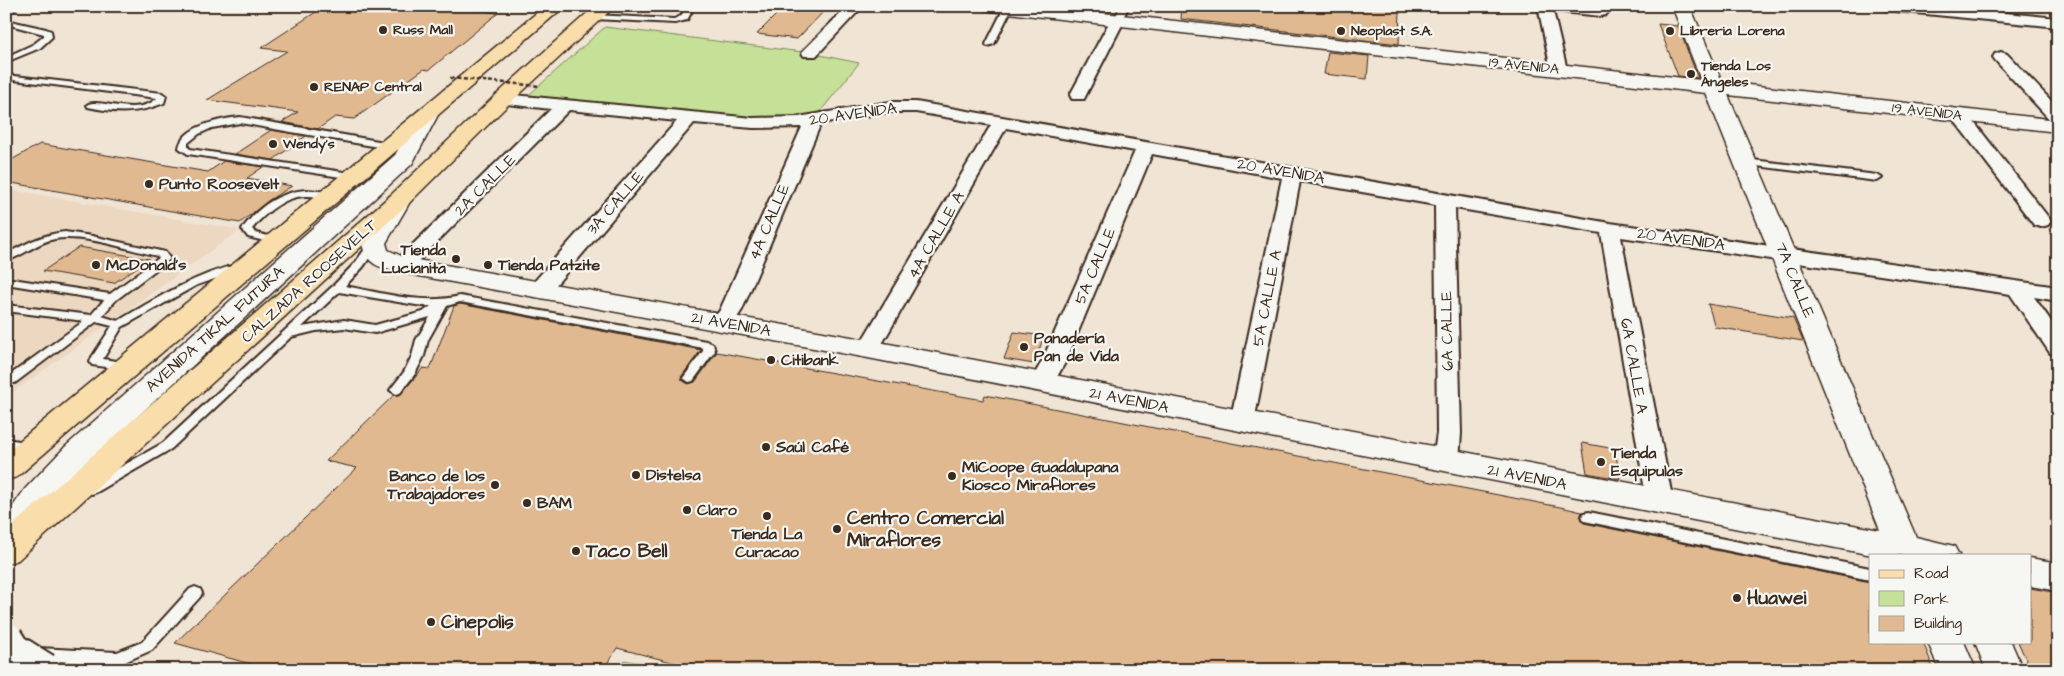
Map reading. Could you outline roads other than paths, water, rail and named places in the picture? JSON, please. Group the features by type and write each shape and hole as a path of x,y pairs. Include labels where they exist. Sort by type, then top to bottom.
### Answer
{"highway":[{"path":"6,469 354,176 397,152 429,113 556,6"},
{"name":"CALZADA ROOSEVELT","path":"6,550 399,200 503,99 600,12"}],"street":[{"path":"810,53 856,6"},
{"path":"1546,6 1559,70"},
{"path":"1550,6 1601,12"},
{"name":"7A CALLE","path":"1681,6 1906,551"},
{"path":"1885,6 2058,23"},
{"name":"19 AVENIDA","path":"1011,8 1121,14 1559,70 2058,126"},
{"path":"1078,95 1121,14"},
{"path":"2001,57 2058,118"},
{"name":"20 AVENIDA","path":"503,99 753,124 813,121 890,107 926,108 1445,202 1610,229 2058,294"},
{"name":"2A CALLE","path":"403,265 565,105"},
{"path":"1960,116 2041,221"},
{"name":"3A CALLE","path":"541,288 689,118"},
{"name":"4A CALLE","path":"723,322 731,310 813,121"},
{"name":"4A CALLE A","path":"868,349 1002,121"},
{"name":"5A CALLE","path":"1042,383 1054,361 1146,147"},
{"name":"AVENIDA TIKAL FUTURA","path":"6,550 20,521 37,494 397,152"},
{"name":"5A CALLE A","path":"1242,422 1292,173"},
{"path":"374,243 399,200"},
{"name":"6A CALLE","path":"1445,202 1449,433 1446,461"},
{"name":"6A CALLE A","path":"1610,229 1660,502"},
{"name":"21 AVENIDA","path":"374,243 376,254 386,260 403,265 541,288 868,349 1906,551 1933,554"},
{"path":"2018,289 2058,348"},
{"path":"2032,572 2058,577"},
{"path":"6,639 13,650 45,670"},
{"path":"1947,644 1958,670"},
{"path":"1994,644 2005,670"}],"lane":[{"path":"600,12 675,21 684,18 688,11 686,8 670,6"},
{"path":"990,44 1011,8"},
{"path":"6,22 48,33 48,37 44,42 9,58"},
{"path":"6,77 162,96 161,101 140,110 91,105"},
{"path":"354,176 188,151 183,148 184,142 195,133 217,123 240,120 397,152"},
{"path":"1744,162 1877,178"},
{"path":"6,258 28,246 56,236 74,236 161,254 165,259 112,298 92,320 11,380"},
{"path":"53,510 167,446 338,288 374,243"},
{"path":"128,367 96,362 99,352 114,333 118,324 197,281 220,271 248,265"},
{"path":"6,281 112,298"},
{"path":"338,288 422,303 460,299 706,345 709,351 688,378"},
{"path":"288,334 316,327 344,324 375,329 427,314 444,302"},
{"path":"396,390 409,374 418,356 422,340 444,302"},
{"path":"6,308 92,320 108,320 118,324"},
{"path":"6,443 33,446"},
{"path":"1589,517 1869,574"},
{"path":"6,651 118,659 147,646 195,593"}],"place":[{"name":"Russ Mall","path":"383,30"},
{"name":"Neoplast S.A.","path":"1341,31"},
{"name":"Libreria Lorena","path":"1670,31"},
{"name":"Tienda Los Ángeles","path":"1691,74"},
{"name":"RENAP Central","path":"314,87"},
{"name":"Wendy's","path":"273,144"},
{"name":"Punto Roosevelt","path":"149,184"},
{"name":"Tienda Lucianita","path":"456,259"},
{"name":"McDonald's","path":"96,265"},
{"name":"Tienda Patzite","path":"488,265"},
{"name":"Panadería Pan de Vida","path":"1024,347"},
{"name":"Citibank","path":"771,360"},
{"name":"Saúl Café","path":"766,447"},
{"name":"Tienda Esquipulas","path":"1601,462"},
{"name":"Distelsa","path":"636,475"},
{"name":"MiCoope Guadalupana Kiosco Miraflores","path":"952,476"},
{"name":"Banco de los Trabajadores","path":"495,485"},
{"name":"BAM","path":"527,503"},
{"name":"Claro","path":"687,510"},
{"name":"Tienda La Curacao","path":"767,516"},
{"name":"Centro Comercial Miraflores","path":"837,529"},
{"name":"Taco Bell","path":"576,551"},
{"name":"Huawei","path":"1737,598"},
{"name":"Cinepolis","path":"431,622"}]}
